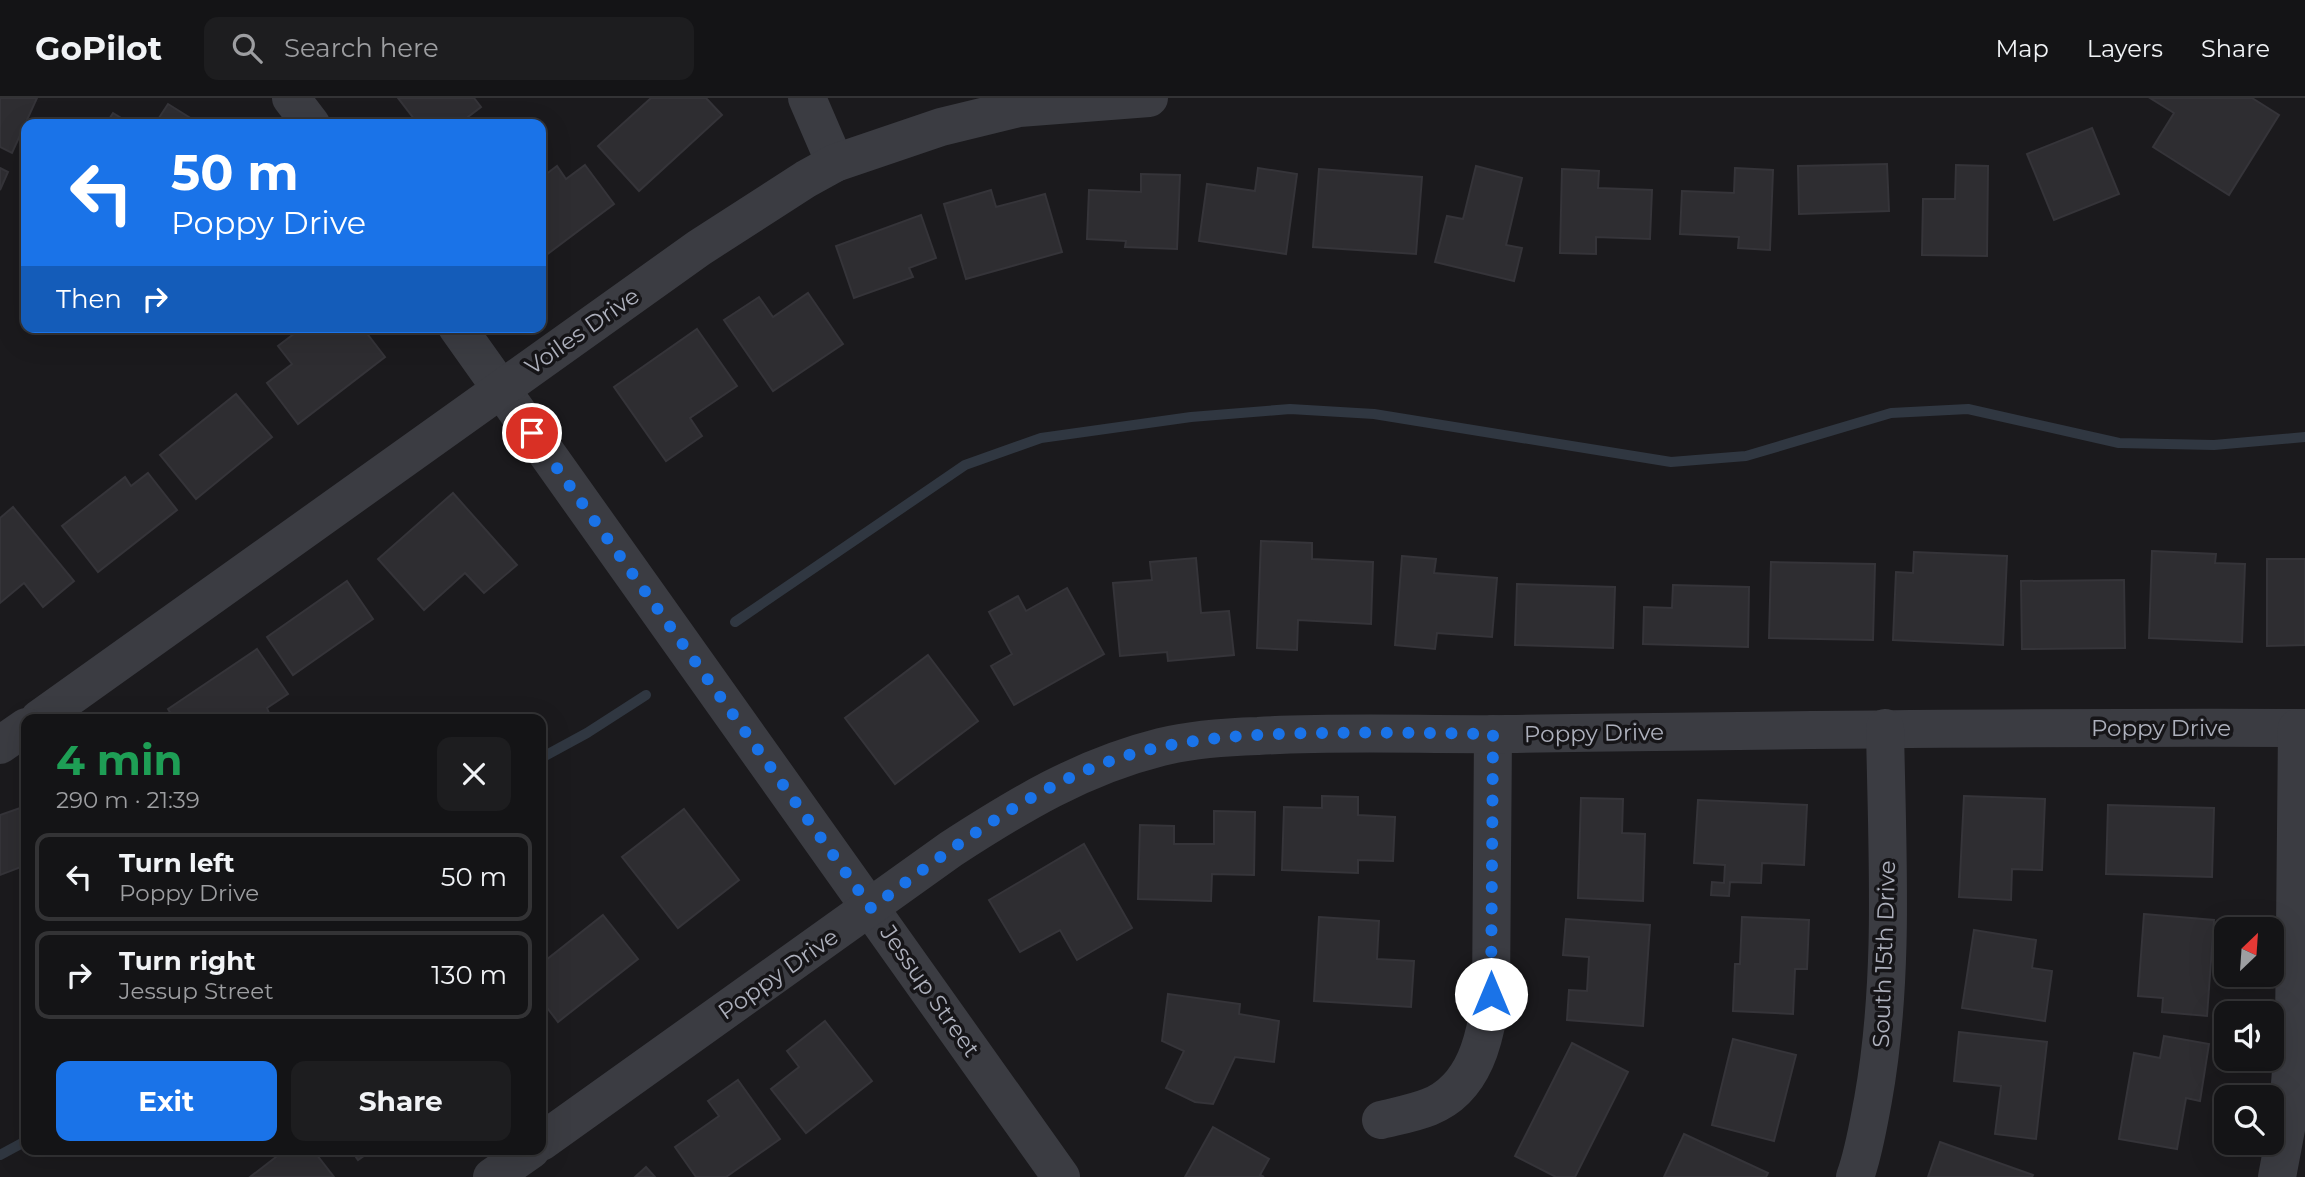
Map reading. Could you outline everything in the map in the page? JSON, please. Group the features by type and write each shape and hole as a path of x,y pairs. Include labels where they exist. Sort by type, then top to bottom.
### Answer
{"street":[{"path":"290,98 307,119"},
{"path":"807,98 835,163"},
{"name":"Voiles Drive","path":"46,714 699,248 806,179 835,163 941,127 1019,108 1149,98"},
{"name":"Jessup Street","path":"461,333 1061,1177"},
{"name":"Poppy Drive","path":"546,1139 951,849 1019,805 1061,782 1101,765 1161,747 1198,739 1402,732 1493,734 1885,728 2301,728"},
{"name":"South 15th Drive","path":"1855,1177 1865,1146 1881,1054 1888,956 1885,728"},
{"path":"2277,1177 2287,1124 2294,1030 2301,728"},
{"path":"0,745 21,730"},
{"path":"1381,1120 1430,1107 1452,1093 1476,1059 1486,1033 1491,994 1493,734"},
{"path":"492,1177 524,1155"}],"building":[{"path":"0,98 37,98 27,119 21,119 21,133 12,153 0,147"},
{"path":"398,98 474,98 481,107 468,117 470,119 414,119"},
{"path":"651,98 706,98 722,115 639,191 598,146"},
{"path":"2150,98 2252,98 2279,115 2229,195 2153,147 2174,113"},
{"path":"168,104 192,119 158,119"},
{"path":"113,113 123,119 109,119"},
{"path":"2092,128 2119,194 2054,220 2027,154"},
{"path":"1887,164 1889,211 1799,214 1798,166"},
{"path":"585,165 614,204 546,255 546,174 557,166 566,179"},
{"path":"1956,165 1988,166 1987,256 1922,255 1923,199 1955,199"},
{"path":"1476,166 1522,178 1506,245 1522,248 1514,281 1435,262 1447,216 1463,219"},
{"path":"0,168 8,172 0,190"},
{"path":"1258,168 1297,174 1286,254 1199,241 1207,184 1255,191"},
{"path":"1735,168 1773,170 1770,250 1738,248 1739,237 1680,234 1682,191 1734,193"},
{"path":"1319,169 1422,177 1416,254 1313,247"},
{"path":"1562,169 1599,171 1598,188 1652,190 1650,239 1596,237 1596,254 1560,253"},
{"path":"1141,174 1180,175 1177,249 1125,247 1126,241 1087,239 1089,190 1141,192"},
{"path":"991,190 996,207 1045,194 1062,252 966,279 944,204"},
{"path":"921,215 936,258 909,268 913,277 854,298 836,246"},
{"path":"808,293 843,344 773,391 724,320 759,297 773,317"},
{"path":"697,329 737,386 690,418 702,436 666,461 614,387"},
{"path":"295,333 367,333 385,357 298,424 267,383 292,364 278,346"},
{"path":"236,394 272,437 196,499 160,455"},
{"path":"148,473 177,510 98,572 62,526 125,477 131,486"},
{"path":"453,493 517,565 484,593 465,573 424,610 378,559"},
{"path":"13,507 74,581 43,607 24,583 0,603 0,518"},
{"path":"1261,541 1312,543 1312,559 1373,562 1371,624 1298,620 1297,650 1257,648"},
{"path":"2152,551 2216,554 2215,563 2245,564 2242,642 2149,638"},
{"path":"1914,552 2007,556 2003,645 1893,640 1896,572 1913,573"},
{"path":"1402,556 1436,559 1434,573 1497,578 1492,637 1437,633 1435,649 1395,645"},
{"path":"1196,558 1201,613 1229,611 1234,655 1168,661 1167,652 1120,656 1113,583 1152,580 1150,562"},
{"path":"2267,559 2305,559 2305,645 2267,646"},
{"path":"1771,562 1875,564 1873,640 1769,638"},
{"path":"2124,580 2125,648 2022,649 2021,581"},
{"path":"347,581 373,619 293,675 267,637"},
{"path":"1517,584 1615,587 1613,648 1515,645"},
{"path":"1673,585 1749,587 1748,647 1643,644 1644,607 1672,608"},
{"path":"1067,588 1104,654 1014,705 991,666 1012,654 989,612 1018,596 1026,611"},
{"path":"257,649 288,694 267,708 268,714 171,714 168,709"},
{"path":"928,655 978,721 895,784 845,718"},
{"path":"1322,796 1358,797 1358,815 1395,817 1393,861 1358,860 1358,873 1282,870 1284,807 1322,808"},
{"path":"1964,796 2045,799 2042,870 2012,869 2011,900 1959,897"},
{"path":"1581,798 1623,799 1622,833 1645,834 1643,901 1578,898"},
{"path":"1698,800 1807,805 1804,865 1762,863 1761,883 1730,882 1729,896 1711,895 1712,882 1724,883 1725,865 1694,863"},
{"path":"2108,805 2214,808 2212,877 2106,874"},
{"path":"21,808 21,867 0,875 0,815"},
{"path":"684,809 739,880 678,928 622,857"},
{"path":"1214,811 1255,812 1254,875 1212,874 1211,901 1138,899 1140,825 1174,826 1174,844 1214,844"},
{"path":"1084,844 1132,928 1077,960 1060,930 1020,952 989,900"},
{"path":"2144,914 2214,920 2207,1016 2162,1012 2163,998 2138,996"},
{"path":"603,915 638,959 558,1022 546,1006 546,960"},
{"path":"1319,917 1379,921 1377,959 1414,961 1411,1007 1314,1001"},
{"path":"1742,917 1809,920 1807,969 1795,969 1793,1014 1733,1011 1735,964 1740,964"},
{"path":"1566,919 1650,925 1643,1026 1567,1020 1569,990 1587,991 1589,957 1563,955"},
{"path":"1974,930 2036,940 2032,968 2052,971 2045,1021 1962,1008"},
{"path":"1168,994 1240,1004 1239,1014 1279,1021 1274,1062 1235,1057 1213,1104 1195,1102 1166,1088 1184,1051 1162,1041"},
{"path":"825,1021 872,1081 806,1133 771,1089 799,1067 787,1051"},
{"path":"1959,1032 2047,1042 2036,1139 1995,1134 2001,1086 1954,1081"},
{"path":"2164,1036 2209,1044 2200,1101 2186,1098 2177,1149 2119,1139 2134,1053 2160,1058"},
{"path":"1733,1039 1796,1055 1774,1141 1712,1125"},
{"path":"1572,1043 1628,1072 1575,1177 1556,1177 1515,1156"},
{"path":"738,1080 780,1139 726,1177 696,1177 675,1147 719,1116 708,1101"},
{"path":"1213,1127 1269,1159 1260,1175 1264,1177 1185,1177"},
{"path":"1684,1134 1768,1173 1766,1177 1664,1177"},
{"path":"1940,1142 2033,1175 1928,1177"},
{"path":"279,1155 317,1155 334,1177 250,1177"},
{"path":"646,1167 655,1177 635,1177"}],"waterway":[{"path":"735,622 965,465 1041,438 1191,417 1290,409 1374,414 1671,462 1746,456 1891,413 1968,409 2119,443 2214,445 2305,437"},
{"path":"546,755 646,695"},
{"path":"0,1155 21,1144"}],"route":[{"path":"532,433 871,908 951,849 1019,805 1061,782 1101,765 1161,747 1198,739 1292,734 1493,734 1491,994"}]}
